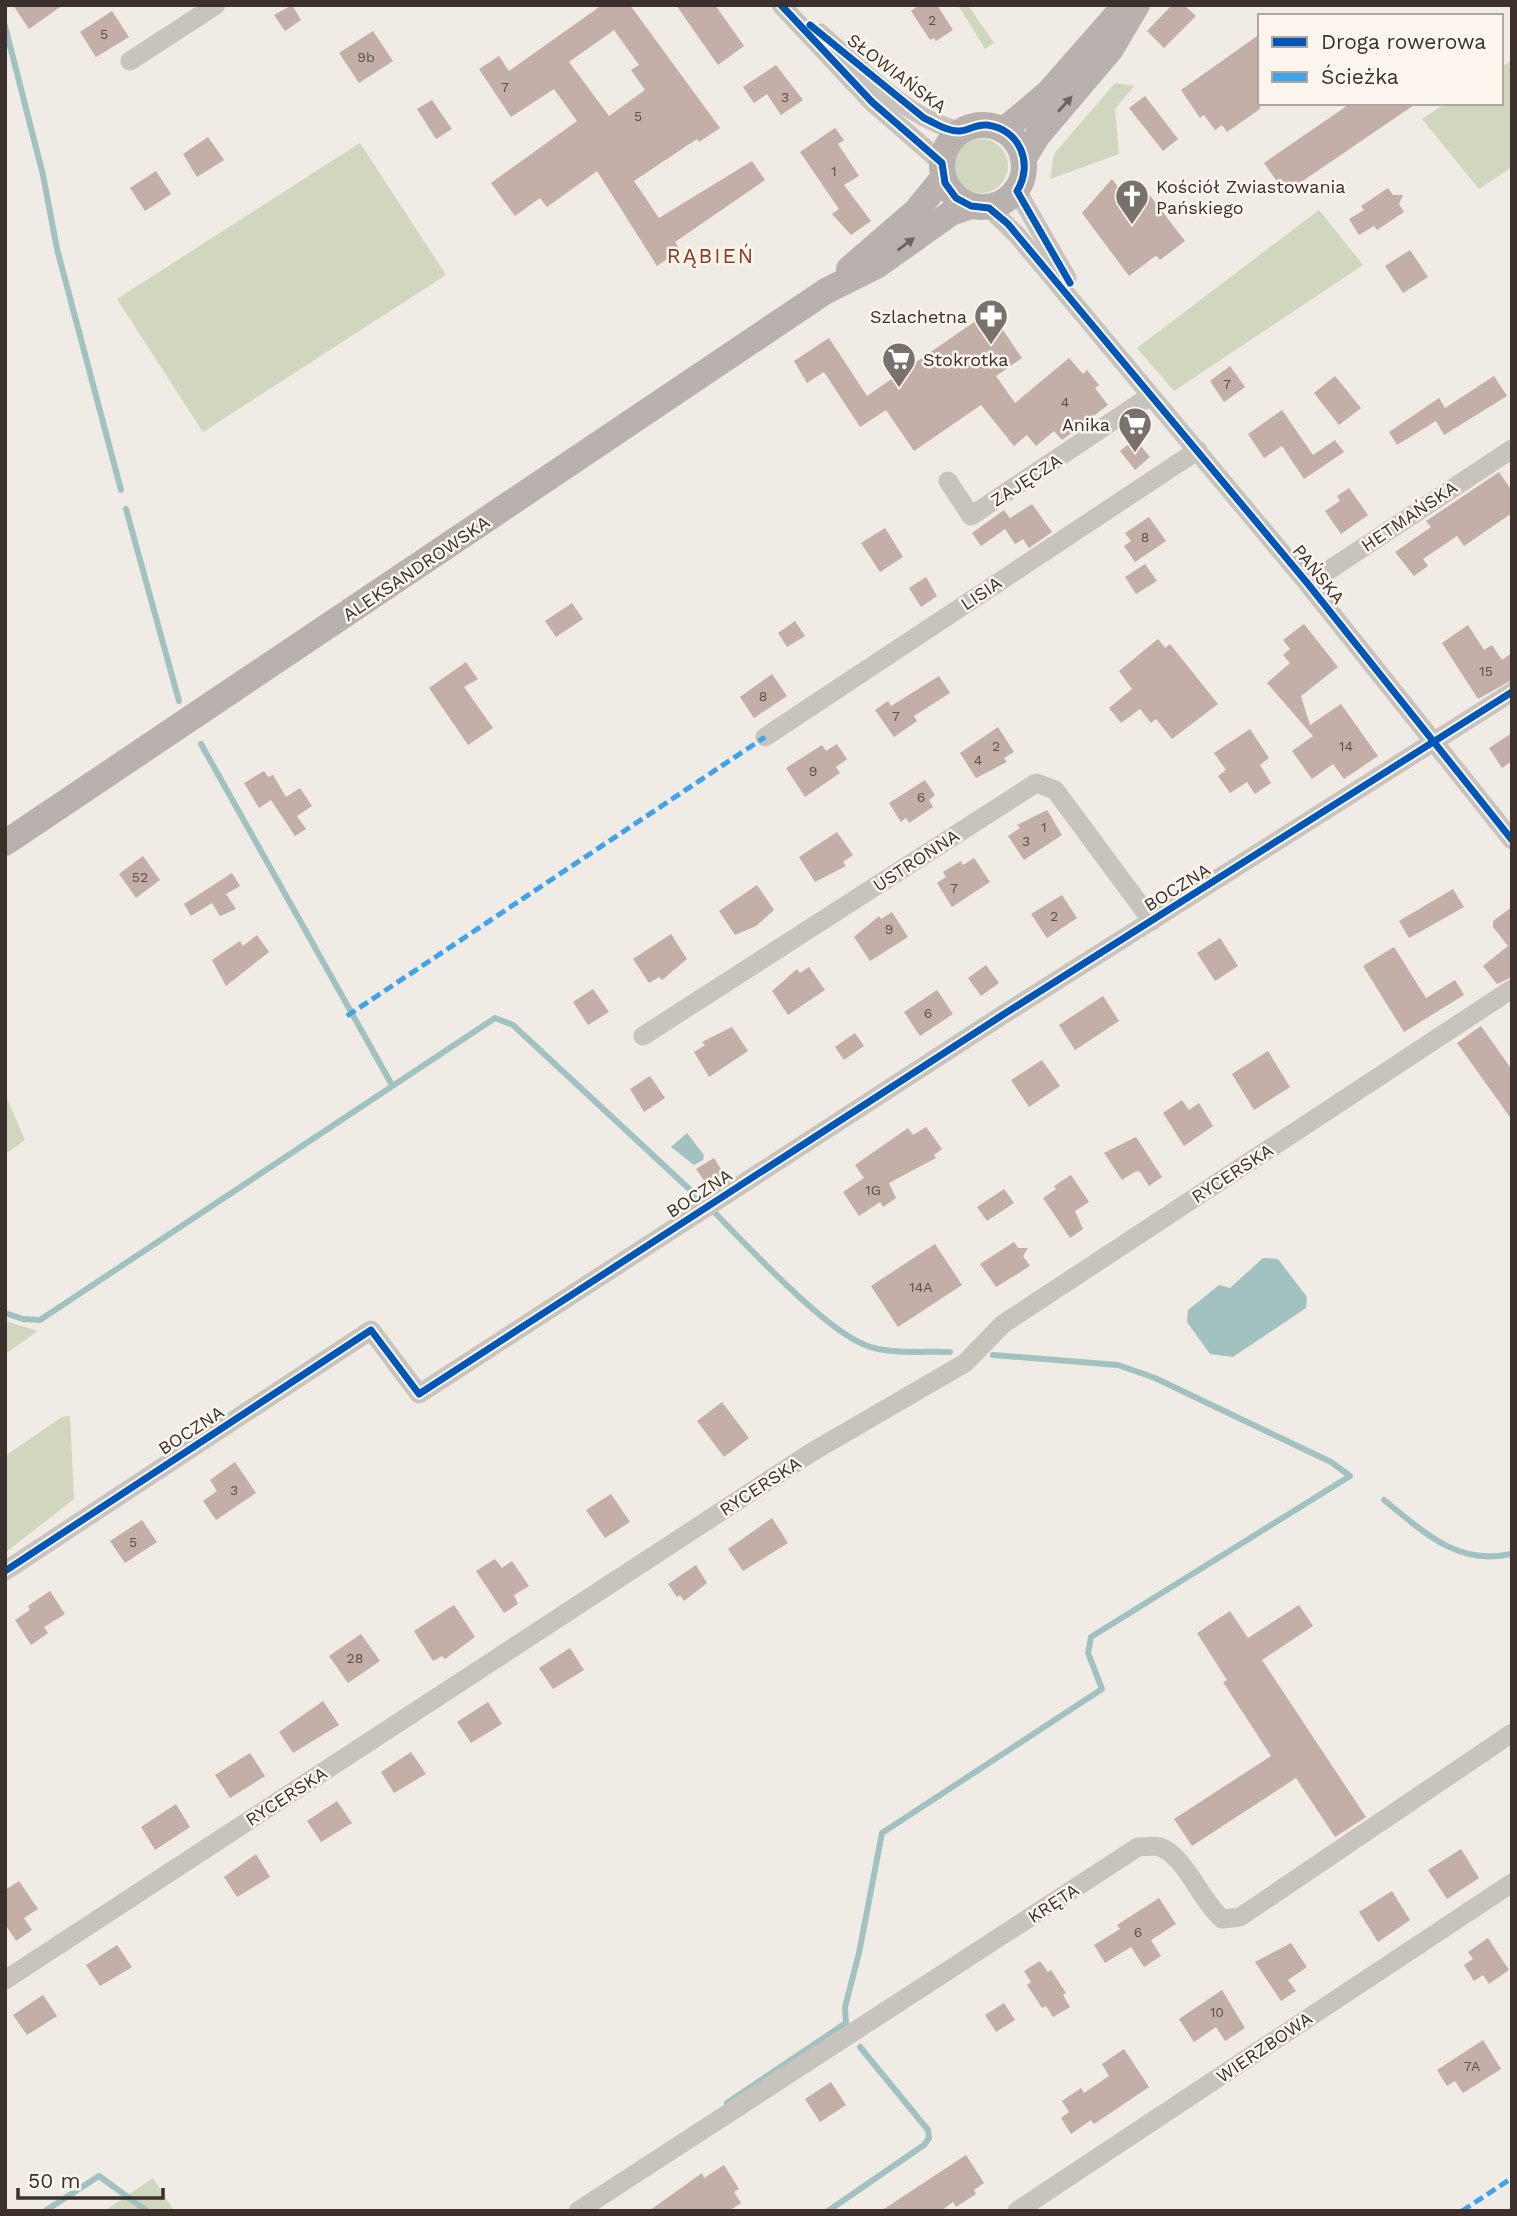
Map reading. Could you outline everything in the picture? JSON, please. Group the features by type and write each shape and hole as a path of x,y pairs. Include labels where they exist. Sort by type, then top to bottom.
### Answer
{"main road":[{"path":"1004,130 1041,100 1126,5"},
{"path":"1024,158 1038,135 1111,49 1137,5"},
{"path":"979,125 1004,130 1017,142 1024,158 1025,170 1017,191 1004,202 980,207 956,198 942,171 949,142 961,131 979,125"},
{"name":"ALEKSANDROWSKA","path":"826,291 869,249 916,211 942,171"},
{"name":"ALEKSANDROWSKA","path":"5,843 826,291 878,265 951,213 980,207"}],"street":[{"path":"131,61 216,5"},
{"name":"SŁOWIAŃSKA","path":"783,5 924,118 944,128 961,131"},
{"name":"SŁOWIAŃSKA","path":"783,5 864,94 942,171"},
{"name":"PAŃSKA","path":"1017,191 1098,330"},
{"name":"PAŃSKA","path":"980,207 1008,224 1098,330 1308,584 1512,840"},
{"name":"ZAJĘCZA","path":"948,481 971,516 1150,396"},
{"name":"HETMAŃSKA","path":"1308,584 1512,449"},
{"name":"LISIA","path":"765,737 1198,450"},
{"name":"BOCZNA","path":"5,1571 371,1330 419,1394 1152,921 1435,744 1512,692"},
{"name":"USTRONNA","path":"643,1036 1036,783 1055,790 1152,921"},
{"name":"RYCERSKA","path":"5,1980 812,1452 965,1363 1003,1324 1512,989"},
{"name":"KRĘTA","path":"578,2211 1138,1847 1159,1847 1177,1859 1208,1907 1222,1919 1240,1917 1512,1732"},
{"name":"WIERZBOWA","path":"1017,2211 1512,1883"}],"green space":[{"path":"958,5 968,5 994,43 985,49"},
{"path":"1512,60 1512,167 1479,189 1422,119 1443,105 1503,105 1503,66"},
{"path":"1115,83 1134,86 1115,109 1119,154 1050,179 1054,154"},
{"path":"986,139 996,143 1004,151 1008,166 1004,181 996,189 976,193 966,189 958,181 954,161 958,151 966,143"},
{"path":"360,143 446,275 203,432 117,299"},
{"path":"1319,210 1363,265 1174,391 1137,348"},
{"path":"5,1094 25,1140 5,1154"},
{"path":"5,1321 38,1331 5,1354"},
{"path":"70,1416 74,1499 6,1552 5,1456 62,1417"},
{"path":"153,2178 174,2211 104,2211"}],"water":[{"path":"687,1133 704,1155 703,1160 694,1165 671,1147"},
{"path":"1263,1258 1278,1259 1307,1297 1306,1308 1233,1357 1210,1354 1187,1322 1188,1310 1219,1285 1230,1288"}],"building":[{"path":"13,5 63,5 29,29"},
{"path":"292,5 301,20 285,31 274,15"},
{"path":"602,5 630,5 720,128 699,142 697,139 634,181 659,218 752,161 765,180 675,242 680,250 657,266 597,171 547,207 540,198 515,216 491,183 577,121 554,89 511,117 479,69 499,56 509,71","holes":["614,30 639,65 631,70 645,90 609,116 569,62"]},
{"path":"676,5 715,5 744,46 718,65"},
{"path":"919,5 937,5 953,30 936,41 934,38 930,40 911,11"},
{"path":"1172,5 1184,5 1196,16 1164,48 1147,31"},
{"path":"112,11 129,37 96,57 80,32"},
{"path":"373,31 393,61 359,83 339,53"},
{"path":"1258,35 1260,109 1227,132 1222,125 1215,130 1204,115 1200,118 1181,90"},
{"path":"776,65 803,100 781,115 767,94 754,103 743,87"},
{"path":"1145,96 1178,139 1163,151 1129,108"},
{"path":"432,100 452,129 436,139 417,109"},
{"path":"1348,105 1414,105 1285,193 1264,163"},
{"path":"835,128 844,140 838,144 859,176 844,185 871,221 851,235 832,214 839,209 800,152"},
{"path":"208,137 224,160 197,177 183,154"},
{"path":"156,171 171,194 145,211 130,188"},
{"name":"Kościół Zwiastowania Pańskiego","path":"1112,179 1122,192 1138,180 1185,241 1160,260 1157,256 1154,257 1129,276 1082,213"},
{"path":"1388,188 1393,195 1403,195 1399,204 1404,212 1377,230 1374,226 1359,235 1349,219 1364,210 1361,206"},
{"path":"1410,250 1428,277 1403,293 1385,266"},
{"path":"990,311 1022,358 996,376 1015,403 1069,358 1083,374 1087,370 1099,385 1095,388 1108,405 1062,440 1054,431 1036,446 1027,435 1014,446 981,405 914,451 886,410 860,427 824,372 807,383 794,361 829,338 867,396"},
{"path":"1230,366 1245,387 1224,402 1210,381"},
{"path":"1335,376 1361,408 1339,425 1314,393"},
{"path":"1494,376 1507,396 1444,435 1436,421 1397,445 1389,432 1439,398 1445,408"},
{"path":"1282,410 1313,455 1335,440 1344,452 1304,479 1282,446 1264,458 1248,434"},
{"name":"Anika","path":"1135,439 1150,457 1135,470 1120,451"},
{"path":"1499,472 1512,491 1512,513 1464,546 1457,536 1423,559 1428,566 1414,576 1395,552 1431,527 1426,521"},
{"path":"1349,488 1368,515 1341,534 1325,511 1340,501 1337,496"},
{"path":"1032,504 1052,532 1029,548 1023,539 1015,544 1005,529 981,546 972,533 1004,510 1010,518"},
{"path":"1149,517 1166,541 1135,562 1124,546 1131,541 1125,533"},
{"path":"885,528 903,557 880,572 861,543"},
{"path":"1145,564 1157,581 1136,594 1125,577"},
{"path":"926,577 937,596 921,607 909,588"},
{"path":"572,603 583,619 556,637 545,621"},
{"path":"795,621 805,636 787,647 778,633"},
{"path":"1304,624 1338,667 1301,696 1310,725 1341,704 1378,756 1344,779 1333,764 1312,779 1292,751 1313,736 1267,683 1290,663 1283,655 1290,649 1283,640"},
{"path":"1468,625 1484,650 1492,645 1502,660 1512,653 1512,680 1478,699 1442,643"},
{"path":"1158,639 1165,648 1170,644 1218,704 1172,739 1156,719 1151,723 1140,709 1121,723 1109,708 1132,689 1119,671"},
{"path":"466,662 478,679 464,687 493,728 468,745 429,688"},
{"path":"772,674 787,696 754,718 740,697"},
{"path":"939,676 950,693 914,716 917,721 894,737 875,710 888,701 891,706"},
{"path":"998,727 1014,752 1004,758 1007,762 976,778 960,753"},
{"path":"1250,729 1269,758 1260,765 1271,783 1255,794 1247,782 1230,793 1218,776 1226,770 1214,753"},
{"path":"1512,733 1512,761 1502,768 1489,748"},
{"path":"837,744 847,759 836,767 840,773 805,797 786,768 822,745 826,751"},
{"path":"264,771 268,777 273,775 286,797 300,788 312,806 297,816 306,829 295,836 271,800 259,808 244,783"},
{"path":"925,780 935,795 929,800 933,807 909,823 906,818 901,822 889,803"},
{"path":"1047,810 1062,835 1024,860 1008,836 1020,828 1017,825"},
{"path":"837,832 853,855 843,862 846,866 815,882 799,857"},
{"path":"143,856 160,880 136,898 119,874"},
{"path":"974,858 990,882 952,907 937,883 946,877 943,872 961,861 963,865"},
{"path":"232,873 240,886 226,894 236,909 220,916 212,903 191,916 184,904"},
{"path":"757,885 774,910 756,926 735,935 719,911"},
{"path":"1453,889 1464,907 1409,938 1399,921"},
{"path":"1062,895 1077,918 1047,938 1031,914"},
{"path":"1512,907 1512,977 1497,984 1483,966 1508,946 1493,927 1493,921"},
{"path":"892,912 908,937 870,961 854,937 879,916 881,919"},
{"path":"671,934 687,959 662,980 659,977 649,983 633,959"},
{"path":"257,935 269,952 226,986 212,960 240,941 243,946"},
{"path":"1220,938 1238,966 1215,981 1197,953"},
{"path":"1394,947 1426,998 1455,980 1464,995 1404,1032 1363,966"},
{"path":"986,965 999,983 981,996 968,978"},
{"path":"809,967 825,990 788,1015 772,991 797,969 800,973"},
{"path":"593,989 609,1012 588,1025 573,1002"},
{"path":"937,990 953,1014 920,1036 904,1012"},
{"path":"1103,996 1119,1021 1075,1050 1059,1025"},
{"path":"1481,1026 1512,1070 1512,1120 1457,1043"},
{"path":"732,1027 748,1051 709,1077 694,1052 705,1045 702,1042"},
{"path":"855,1033 864,1046 844,1060 835,1047"},
{"path":"1268,1051 1290,1087 1254,1110 1232,1074"},
{"path":"1042,1060 1060,1086 1029,1107 1011,1080"},
{"path":"650,1076 665,1098 644,1112 630,1089"},
{"path":"1182,1100 1189,1110 1199,1103 1213,1126 1184,1146 1163,1113"},
{"path":"926,1127 942,1149 934,1155 936,1158 889,1183 896,1198 883,1207 880,1202 859,1216 843,1192 864,1178 855,1165 908,1128 913,1135"},
{"path":"1136,1137 1162,1177 1149,1186 1140,1172 1136,1171 1122,1180 1104,1153"},
{"path":"714,1158 724,1174 707,1185 696,1169"},
{"path":"1071,1175 1089,1202 1075,1211 1083,1229 1070,1238 1043,1198 1056,1189 1054,1186"},
{"path":"1004,1189 1014,1203 987,1221 977,1207"},
{"path":"1014,1242 1018,1248 1028,1248 1023,1256 1030,1266 996,1287 980,1264"},
{"path":"935,1244 962,1285 898,1327 871,1286"},
{"path":"722,1402 749,1438 724,1457 697,1421"},
{"path":"235,1462 256,1493 216,1520 203,1501 217,1491 210,1480"},
{"path":"611,1494 630,1522 605,1538 586,1510"},
{"path":"772,1518 788,1543 743,1571 728,1549"},
{"path":"142,1520 157,1542 125,1563 110,1541"},
{"path":"495,1559 502,1568 512,1561 529,1586 514,1595 518,1604 504,1613 476,1571"},
{"path":"696,1565 707,1583 684,1601 680,1595 677,1597 668,1584"},
{"path":"50,1591 65,1614 44,1627 48,1633 31,1645 15,1620 30,1610 28,1606"},
{"path":"454,1605 475,1637 445,1659 442,1656 433,1661 414,1631"},
{"path":"1299,1605 1313,1626 1262,1660 1366,1817 1335,1837 1296,1778 1192,1846 1174,1819 1271,1756 1223,1682 1227,1680 1197,1633 1230,1611 1248,1638"},
{"path":"361,1634 380,1661 348,1683 329,1656"},
{"path":"570,1648 584,1670 553,1689 539,1668"},
{"path":"323,1701 339,1725 293,1753 279,1732"},
{"path":"488,1702 502,1724 471,1743 457,1722"},
{"path":"411,1752 426,1774 394,1793 381,1772"},
{"path":"250,1753 265,1776 230,1798 215,1775"},
{"path":"337,1801 352,1823 321,1842 307,1821"},
{"path":"176,1804 190,1827 155,1850 141,1827"},
{"path":"1461,1849 1479,1878 1447,1899 1428,1870"},
{"path":"256,1854 270,1877 237,1897 224,1877"},
{"path":"19,1881 38,1909 24,1918 32,1930 16,1941 5,1924 5,1890"},
{"path":"1392,1891 1410,1920 1378,1942 1359,1912"},
{"path":"1159,1898 1176,1924 1151,1940 1161,1956 1144,1967 1131,1947 1105,1963 1094,1945 1120,1929 1117,1925"},
{"path":"1488,1938 1509,1970 1489,1984 1483,1975 1474,1981 1464,1965 1473,1959 1468,1952"},
{"path":"1291,1943 1307,1967 1288,1980 1296,1991 1281,2001 1255,1962"},
{"path":"117,1945 132,1967 100,1986 86,1965"},
{"path":"1040,1961 1048,1972 1051,1970 1066,1993 1063,1995 1070,2007 1053,2017 1046,2006 1042,2008 1027,1985 1031,1982 1024,1971"},
{"path":"1222,1990 1245,2028 1225,2041 1216,2027 1194,2042 1179,2019"},
{"path":"43,1995 57,2016 27,2035 13,2015"},
{"path":"1004,2003 1015,2020 996,2032 985,2015"},
{"path":"1483,2040 1501,2069 1463,2093 1455,2081 1447,2086 1437,2070"},
{"path":"1124,2049 1149,2087 1094,2124 1091,2120 1071,2134 1061,2118 1069,2112 1062,2101 1081,2088 1084,2093 1109,2076 1102,2064"},
{"path":"831,2082 846,2105 820,2122 805,2099"},
{"path":"966,2155 984,2183 974,2190 976,2194 956,2207 953,2202 941,2211 881,2211"},
{"path":"724,2165 739,2189 734,2192 741,2203 729,2211 649,2211 702,2173 704,2178"}],"waterway":[{"path":"5,26 43,175 57,249 121,490"},
{"path":"126,509 179,701"},
{"path":"201,744 392,1085"},
{"path":"5,1313 23,1319 40,1320 495,1018 513,1025 700,1199"},
{"path":"715,1213 791,1290 836,1328 856,1341 892,1351 950,1352"},
{"path":"727,2103 846,2023 845,2007 859,1953 882,1833 1102,1689 1088,1653 1091,1637 1350,1476 1331,1462 1155,1378 1118,1365 993,1355"},
{"path":"1384,1500 1442,1544 1458,1551 1474,1555 1511,1554"},
{"path":"828,2211 924,2145 929,2138 928,2130 860,2047"},
{"path":"45,2211 99,2176 147,2211"}],"marked path":[{"path":"347,1016 765,737"},
{"path":"1462,2211 1512,2178"}],"cycle path":[{"path":"781,5 872,102 942,163 945,183 956,198 971,206 989,208 1008,224 1308,584 1512,840"},
{"path":"810,25 924,118 955,131 987,125 1008,133 1021,149 1024,159 1022,181 1017,191 1070,283"},
{"path":"5,1571 371,1330 419,1394 1001,1016 1512,692"}],"place":[{"name":"Kościół Zwiastowania Pańskiego","path":"1132,226"},
{"name":"Szlachetna","path":"991,346"},
{"name":"Stokrotka","path":"899,389"},
{"name":"Anika","path":"1135,454"}],"district":[{"name":"RĄBIEŃ","path":"711,255"}]}
